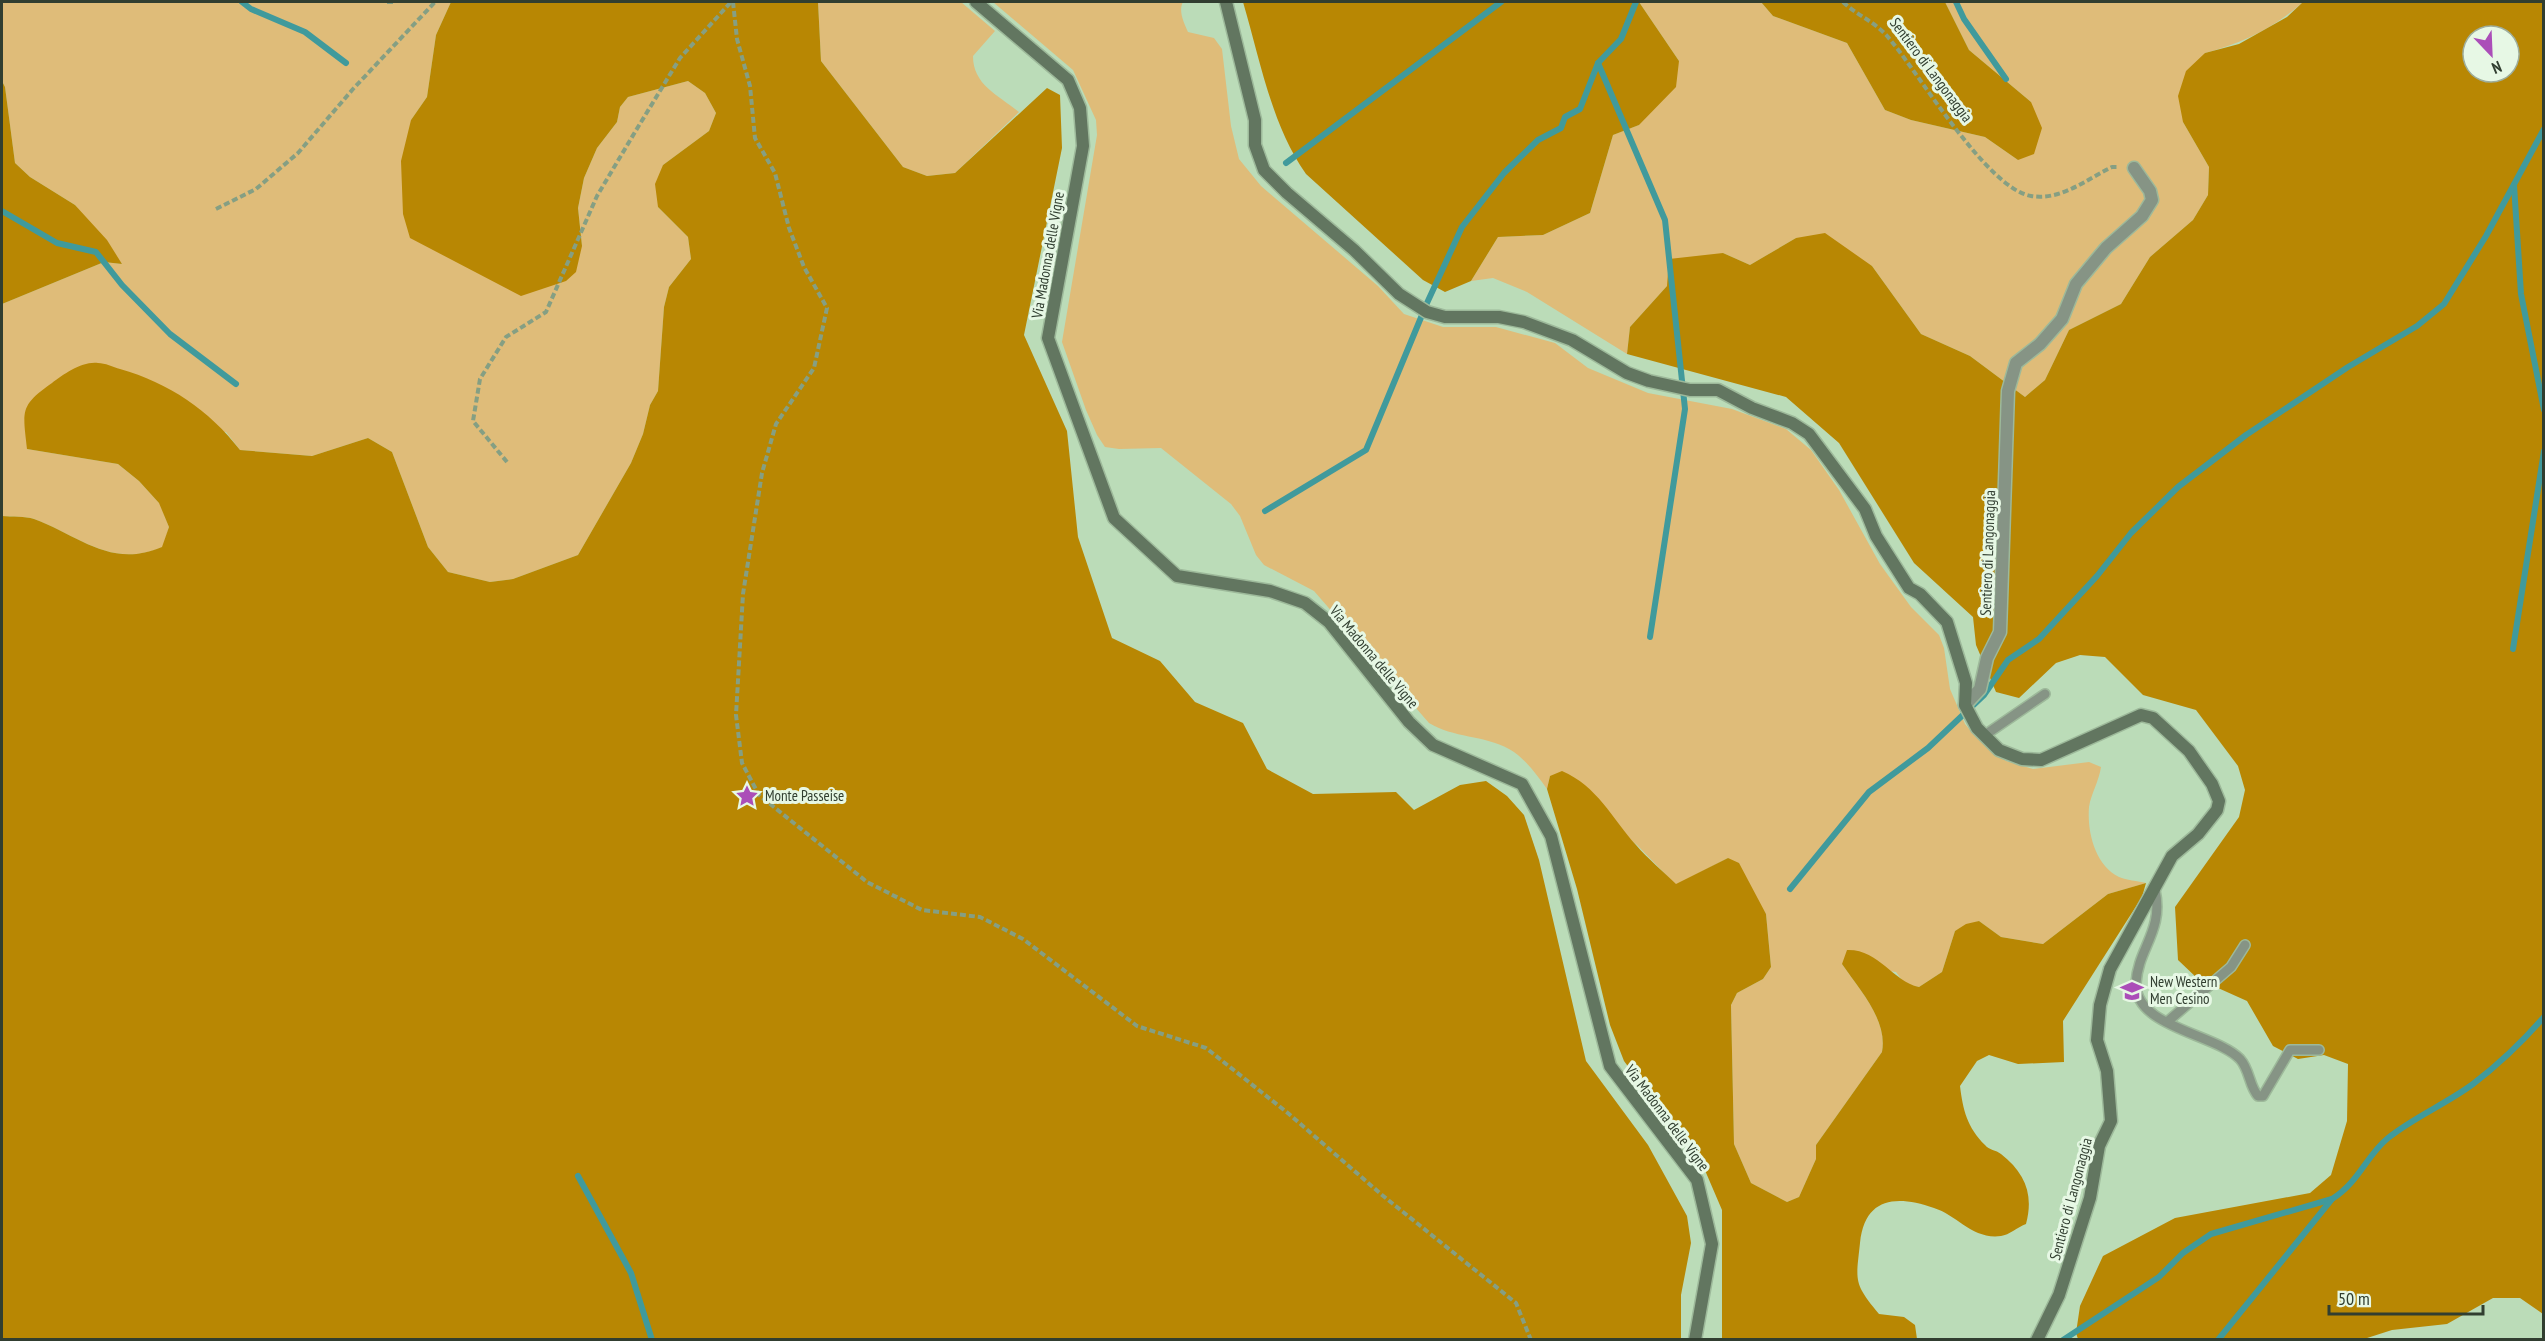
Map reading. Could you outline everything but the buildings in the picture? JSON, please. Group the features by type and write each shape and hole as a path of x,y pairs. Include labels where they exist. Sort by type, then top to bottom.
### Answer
{"street":[{"name":"Via Madonna delle Vigne","path":"976,2 1068,80 1080,108 1083,146 1048,338 1114,518 1177,576 1270,591 1305,603 1329,622 1409,722 1433,745 1522,784 1551,836 1610,1066 1697,1180 1712,1244 1695,1340"},
{"path":"1226,2 1255,120 1255,145 1264,170 1287,193 1354,250 1399,294 1427,312 1445,316 1499,317 1524,322 1572,340 1627,373 1648,381 1690,390 1718,390 1752,408 1792,423 1809,434 1865,509 1876,536 1909,588 1920,594 1947,622 1966,683 1965,705"},
{"name":"Sentiero di Langonaggia","path":"2037,1340 2059,1295 2090,1198 2099,1146 2111,1120 2107,1071 2097,1040 2100,1005 2110,969 2156,890 2172,856 2211,820 2219,801 2212,784 2189,751 2170,731 2153,718 2141,715 2041,760 2022,759 1999,750 1977,728 1965,705 1980,689 1987,658 2000,632 2008,391 2013,371 2016,363 2040,344 2062,319 2076,284 2106,248 2142,216 2152,200 2150,191 2134,168"}],"lane":[{"path":"1985,735 2045,694"},
{"path":"2156,890 2160,909 2136,982 2140,1000 2153,1015 2240,1059 2258,1096 2263,1096 2269,1089 2290,1050 2319,1050"},
{"path":"2168,1022 2230,967 2245,945"}],"path":[{"path":"387,2 393,2"},
{"path":"216,209 256,189 298,153 353,89 435,2"},
{"path":"507,462 473,421 480,379 506,337 546,312 597,196 618,160 680,58 732,2"},
{"path":"732,2 737,39 750,86 755,138 775,173 789,228 804,267 827,308 814,368 776,424 773,434 762,473 743,594 736,715 742,763 759,795 867,882 922,910 980,917 1023,939 1137,1026 1206,1048 1516,1303 1532,1340"},
{"name":"Sentiero di Langonaggia","path":"1843,2 1876,23 1968,145 2013,190 2031,196 2049,196 2074,188 2112,167 2134,168"}],"shaded area":[{"path":"2,2 451,2 436,35 427,97 411,120 582,246 578,208 584,178 597,148 617,122 620,107 628,97 688,81 705,93 716,113 709,131 663,165 658,207 688,237 691,259 669,287 664,307 658,391 650,405 643,434 631,463 578,555 513,579 490,582 448,572 428,547 392,452 368,438 312,456 240,450 226,432 27,449 118,464 139,481 160,504 169,527 163,547 144,553 111,552 96,548 34,519 2,516 2,304 104,262 122,264 75,205 30,177 15,163 5,87 2,81"},
{"path":"451,2 818,2 821,61 903,167 927,176 955,173 1047,88 1060,95 1062,148 1024,335 1067,431 1078,537 1112,638 1160,661 1195,702 1243,723 1267,769 1313,794 1396,792 1414,810 1460,785 1486,781 1507,796 1524,815 1539,860 1586,1061 1648,1145 1687,1216 1691,1243 1681,1295 1681,1339 2,1339 2,516 34,519 96,548 127,554 144,553 162,547 169,527 159,503 139,481 118,464 27,449 24,417 29,404 41,391 68,372 86,364 101,363 155,382 187,400 215,422 240,450 312,456 368,438 392,452 428,547 448,572 490,582 513,579 578,555 631,463 643,434 650,405 658,391 664,307 669,287 691,259 688,237 658,207 655,184 663,165 709,131 716,113 705,93 688,81 628,97 620,107 617,122 597,148 584,178 578,208 582,246 576,272 566,281 521,296 410,238 403,214 401,161 411,120 427,97 436,35"},
{"path":"818,2 961,2 995,31 973,56 977,75 988,89 1019,112 955,173 927,176 903,167 821,61"},
{"path":"993,2 1183,2 1181,13 1188,32 1214,38 1222,49 1231,126 1239,159 1261,186 1378,286 1404,314 1443,327 1496,327 1555,343 1588,368 1648,393 1732,409 1786,429 1811,450 1839,490 1880,564 1911,607 1939,635 1944,648 1950,689 1965,724 1974,735 2006,761 2033,769 2089,762 2101,767 2089,807 2089,827 2094,847 2104,865 2111,872 2122,878 2146,883 2108,894 2043,944 2001,937 1979,921 1955,931 1942,972 1919,987 1905,984 1896,972 1842,964 1871,1005 1881,1028 1882,1052 1816,1145 1816,1159 1799,1197 1787,1202 1751,1183 1734,1144 1731,1005 1737,993 1763,979 1771,967 1766,914 1728,858 1676,885 1637,845 1550,776 1547,789 1530,767 1509,749 1489,741 1438,728 1429,723 1314,591 1264,565 1256,555 1240,516 1231,504 1161,448 1105,447 1086,410 1062,342 1097,135 1096,120 1073,70"},
{"path":"1243,2 1639,2 1679,61 1676,87 1639,125 1613,135 1590,213 1543,235 1498,237 1471,281 1445,292 1423,280 1306,174 1294,155 1275,113"},
{"path":"1639,2 1761,2 1773,16 1847,43 1885,110 1911,120 1985,137 2018,160 2031,102 1969,50 1945,2 2303,2 2281,20 2257,34 2205,53 2183,122 2209,167 2208,195 2193,220 2150,257 2121,304 2069,330 2045,380 2025,397 1970,356 1921,334 1872,266 1796,238 1750,265 1723,253 1667,286 1630,327 1627,354 1527,292 1493,278 1471,281 1498,237 1543,235 1590,213 1613,135 1639,125 1679,61"},
{"path":"1761,2 1945,2 1969,50 2031,102 2042,128 2034,154 2018,160 1985,137 1911,120 1885,110 1847,43 1773,16"},
{"path":"2303,2 2543,2 2543,1314 2520,1298 2493,1298 2447,1324 2392,1330 2364,1339 2078,1339 2076,1333 2080,1306 2103,1256 2175,1218 2310,1193 2331,1175 2347,1121 2348,1064 2324,1055 2298,1059 2273,1046 2247,1001 2198,979 2178,960 2175,907 2239,817 2245,790 2238,766 2196,710 2143,695 2105,657 2080,655 2056,663 2019,698 1996,692 1976,645 1973,617 1914,563 1839,443 1786,397 1627,354 1630,327 1667,286 1669,259 1723,253 1750,265 1796,238 1825,233 1872,266 1921,334 1970,356 2025,397 2045,380 2069,330 2121,304 2150,257 2193,220 2208,195 2209,167 2183,122 2178,96 2186,71 2205,53 2239,44 2287,17"},
{"path":"2,81 5,87 15,163 30,177 75,205 107,240 122,264 104,262 2,304"},
{"path":"1562,771 1585,785 1627,835 1676,884 1728,858 1739,863 1766,914 1771,967 1763,979 1737,993 1731,1005 1734,1144 1751,1183 1787,1202 1799,1197 1816,1159 1816,1145 1882,1052 1881,1028 1871,1005 1842,964 1847,950 1868,955 1901,979 1919,987 1942,972 1955,931 1966,924 1979,921 2001,937 2043,944 2108,894 2146,883 2142,897 2063,1021 2064,1062 2018,1064 1989,1055 1977,1061 1960,1086 1964,1110 1974,1132 1987,1147 2009,1161 2026,1185 2029,1203 2026,1224 2004,1235 1991,1236 1974,1231 1934,1208 1895,1201 1876,1208 1868,1216 1860,1243 1858,1281 1864,1295 1879,1314 1904,1317 1915,1325 1917,1339 1722,1339 1722,1210 1704,1168 1624,1061 1610,1025 1577,889 1547,789 1550,776"}],"waterway":[{"path":"242,2 251,9 305,32 346,63"},
{"path":"1286,163 1501,2"},
{"path":"1265,511 1366,450 1427,303 1462,227 1504,173 1538,140 1561,128 1565,117 1580,109 1598,63 1621,39 1636,2"},
{"path":"1956,2 1964,19 2006,79"},
{"path":"1598,63 1665,220 1685,409 1650,637"},
{"path":"1790,889 1869,792 1928,748 1984,695 2008,660 2039,639 2097,576 2131,533 2178,487 2246,435 2348,367 2417,326 2444,304 2486,236 2544,129"},
{"path":"2514,185 2521,294 2544,410"},
{"path":"2,211 57,243 96,252 122,285 170,334 236,384"},
{"path":"2513,649 2544,451"},
{"path":"2218,1340 2332,1199 2349,1185 2380,1145 2408,1124 2473,1084 2492,1069 2544,1017"},
{"path":"578,1176 631,1273 652,1340"},
{"path":"2063,1340 2159,1277 2183,1253 2211,1234 2332,1199"}],"place":[{"name":"Monte Passeise","path":"747,796"},
{"name":"New Western Men Cesino","path":"2132,991"}]}
